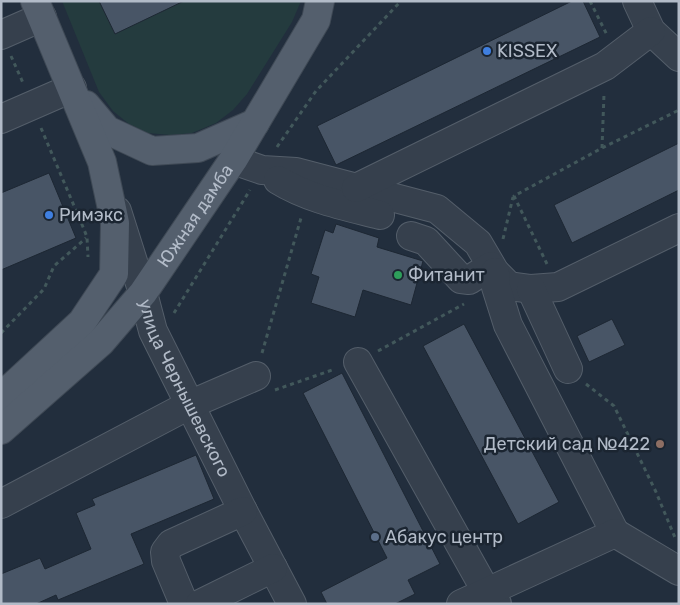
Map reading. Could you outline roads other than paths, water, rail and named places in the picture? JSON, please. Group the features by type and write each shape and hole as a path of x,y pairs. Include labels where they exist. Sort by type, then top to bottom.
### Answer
{"main road":[{"name":"Южная дамба","path":"1,430 101,342 143,293 233,160 323,8"},
{"name":"улица Чернышевского","path":"1,397 82,322 114,274 115,223 102,162 39,9"},
{"path":"72,88 107,130 152,151 198,148 255,123"}],"street":[{"path":"637,1 651,32 679,57"},
{"path":"2,34 39,9"},
{"path":"356,188 604,66 651,32"},
{"path":"1,119 72,88"},
{"path":"233,160 262,170 290,187 319,200 380,215"},
{"name":"улица Чернышевского","path":"102,162 153,331 243,512 292,604"},
{"path":"262,170 296,172 437,209 478,243 493,269 508,286 531,289 558,287 679,228"},
{"path":"411,236 426,241 455,275 461,279 468,280 493,269"},
{"path":"493,269 496,287 508,326 615,534 679,572"},
{"path":"531,289 568,370"},
{"path":"358,362 492,597"},
{"path":"1,504 189,405 256,376"},
{"path":"184,604 166,562 165,552 171,544 243,512"},
{"path":"460,604 492,597 615,534"},
{"path":"200,604 273,568"}],"place":[{"name":"KISSEX","path":"487,51"},
{"name":"Римэкс","path":"49,215"},
{"name":"Фитанит","path":"398,275"},
{"name":"Детский сад №422","path":"660,444"},
{"name":"Абакус центр","path":"375,537"}]}
